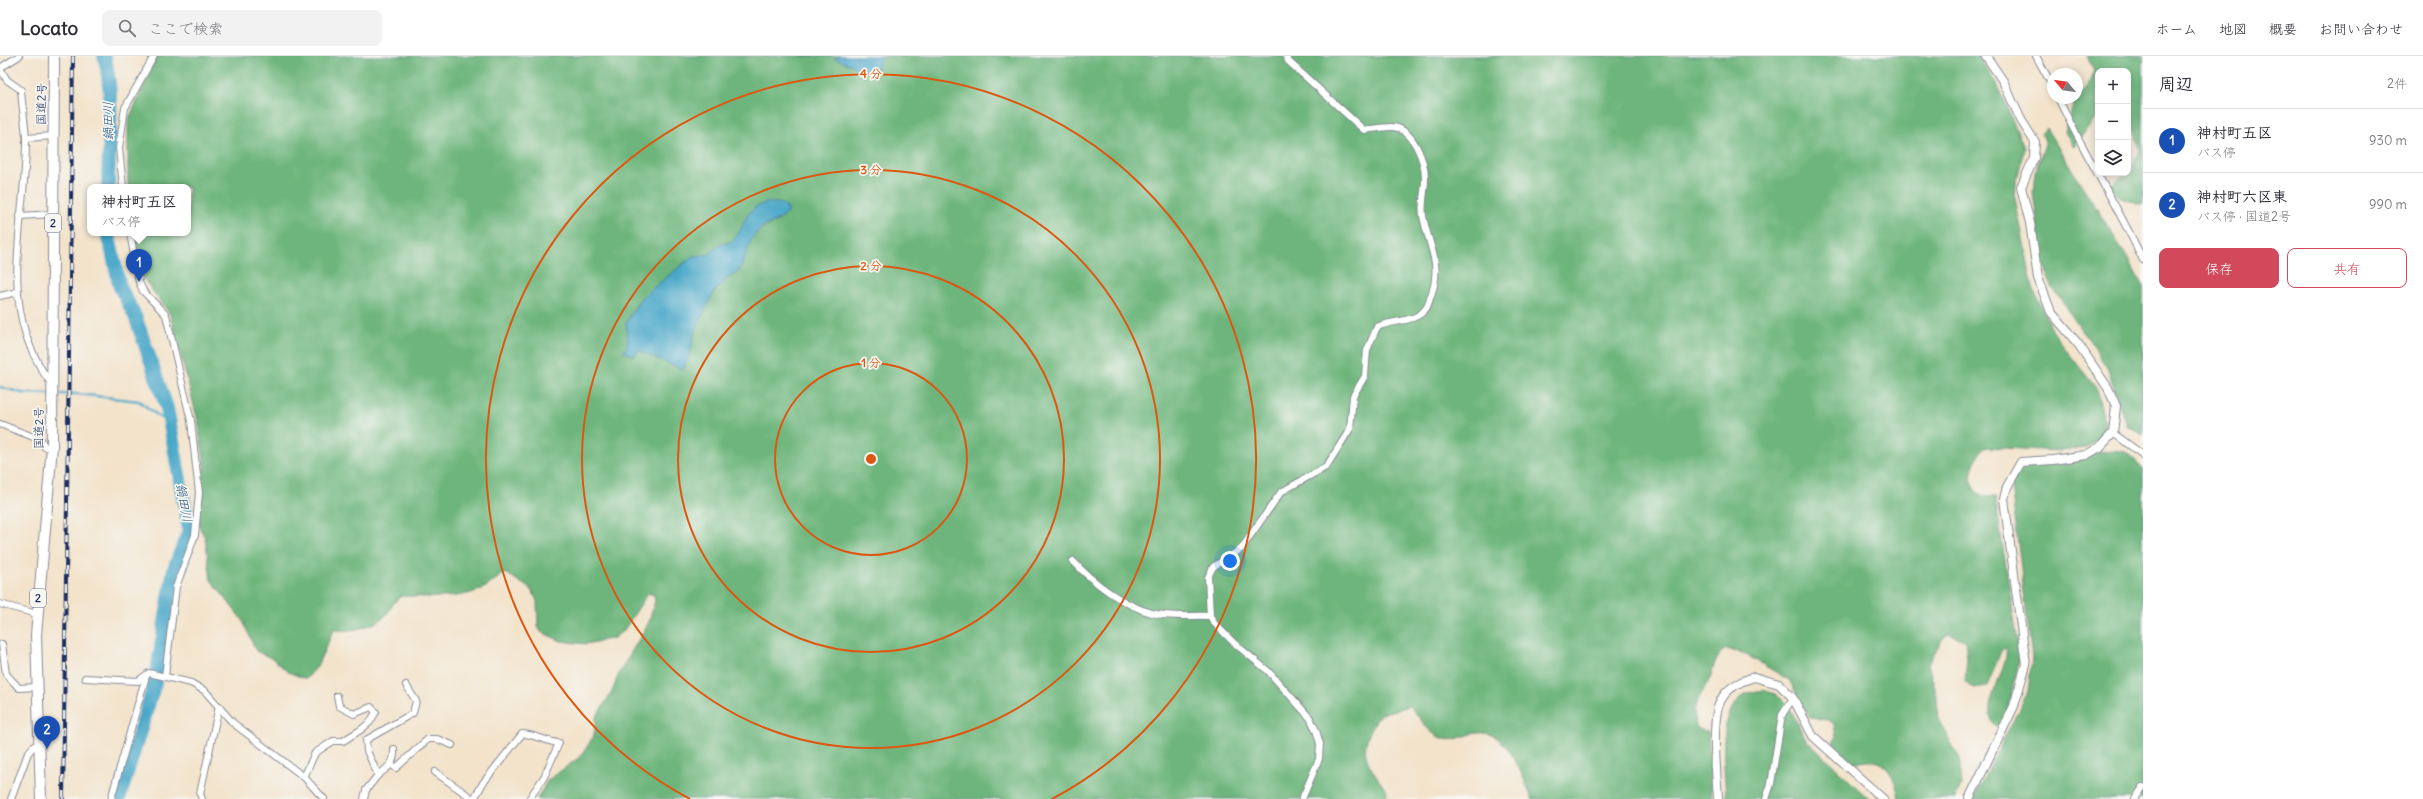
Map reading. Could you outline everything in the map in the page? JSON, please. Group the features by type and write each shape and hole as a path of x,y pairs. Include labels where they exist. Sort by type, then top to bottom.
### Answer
{"highway":[{"name":"国道2号","path":"41,799 37,687 37,614 52,446 51,390 54,56"}],"street":[{"path":"19,56 0,68 7,80 21,90 26,138 20,216 18,292 24,333 51,390"},
{"path":"123,184 119,148 125,108 154,56"},
{"path":"1286,56 1288,61 1334,105 1364,130 1392,127 1399,128 1409,136 1422,161 1425,178 1423,215 1437,270 1427,307 1420,314 1410,320 1388,322 1377,327 1367,350 1365,376 1353,396 1350,430 1326,466 1282,492 1241,549 1213,567 1208,577 1210,616 1214,623 1234,643 1268,670 1310,718 1316,730 1320,744 1320,759 1302,799"},
{"path":"1969,799 2014,706 2026,664 2004,499 2007,487 2021,462 2052,460 2086,455 2100,447 2113,433 2116,406 2108,388 2079,345 2051,312 2038,278 2030,223 2021,187 2034,158 2035,142 2021,120 2003,82 1986,56"},
{"path":"2036,56 2047,77"},
{"path":"2061,104 2097,175 2125,221 2143,260"},
{"path":"26,138 54,136"},
{"path":"20,216 53,214"},
{"path":"131,236 139,282 143,290 166,315 191,421 199,493 195,535 176,586 163,676"},
{"path":"0,296 18,292"},
{"path":"0,424 41,440 45,447 52,446"},
{"path":"2113,433 2143,455"},
{"path":"1073,561 1089,578 1142,610 1153,614 1210,616"},
{"path":"0,604 37,614"},
{"path":"2,644 6,674"},
{"path":"0,668 19,688 37,687"},
{"path":"111,799 148,674"},
{"path":"85,678 138,681 148,674 191,683 204,690 233,723 304,777 324,799"},
{"path":"1718,799 1715,732 1720,700 1731,688 1754,677 1779,684 1793,698 1813,736 1884,799"},
{"path":"366,740 413,713 416,701 406,685"},
{"path":"304,777 316,752 333,741 343,741 362,729 370,722 376,712 371,707 354,714 339,706 337,696"},
{"path":"1766,799 1771,784 1782,715 1793,698"},
{"path":"202,799 200,794 219,706"},
{"path":"362,729 366,740 367,751 378,775"},
{"path":"435,772 473,799 483,783 522,734 531,734 548,742 559,743 544,777 529,799"},
{"path":"392,765 396,768 428,739 437,739 452,746"},
{"path":"11,799 28,753 34,746 40,744"},
{"path":"364,799 366,790 378,775 392,765 394,749"},
{"path":"2135,799 2143,787"}],"green space":[{"path":"157,56 840,56 835,58 876,69 882,56 1978,56 2000,90 2024,148 2014,193 2033,288 2053,333 2096,388 2105,424 2101,435 2086,448 2060,451 1986,447 1981,451 1974,464 1971,479 1976,492 1982,496 1995,497 2020,657 2007,711 1998,728 1992,721 1990,712 1991,701 2003,668 2006,657 2006,647 2001,651 1987,686 1974,688 1965,681 1967,657 1965,640 1948,634 1943,638 1928,664 1935,688 1938,719 1959,757 1962,782 1955,799 1899,799 1892,776 1884,766 1873,761 1851,761 1831,747 1836,737 1834,724 1829,720 1810,718 1789,680 1745,654 1726,649 1716,659 1711,676 1696,703 1694,715 1698,729 1708,731 1712,799 1532,799 1513,756 1506,746 1497,738 1488,734 1477,733 1448,740 1438,737 1428,729 1409,706 1380,714 1368,737 1366,754 1368,762 1387,792 1386,799 537,799 548,780 580,757 594,735 596,717 612,692 619,673 649,622 655,601 654,595 648,593 624,630 614,638 586,644 561,641 541,632 538,627 537,601 532,590 506,573 482,589 463,595 443,597 402,596 395,602 386,615 369,626 347,630 334,630 316,668 306,679 288,672 273,659 256,651 243,621 211,580 205,537 200,528 198,519 199,499 204,468 199,425 170,314 143,278 136,236 191,236 191,184 128,184 128,121","holes":["780,220 756,234 749,243 738,272 725,280 705,306 694,334 690,354 638,350 624,352 628,342 630,315 641,298 693,256 708,255 720,244 728,243 737,237 742,226"]},
{"path":"2087,56 2143,56 2143,204 2123,199 2109,187 2122,176 2131,176 2131,167 2140,150 2135,132 2131,126 2131,68 2095,68 2095,119 2074,147 2065,132 2074,104 2083,104 2083,90 2091,81 2094,70"},
{"path":"2046,128 2128,259 2143,287 2143,434 2126,425 2108,369 2050,284 2042,259 2033,192 2035,173 2045,144 2041,134"},
{"path":"2113,450 2126,452 2143,468 2143,799 1973,799 2028,692 2032,658 2011,486 2017,474 2026,466"},
{"path":"1763,690 1775,694 1784,701 1792,712 1806,740 1869,799 1726,799 1724,742 1729,714 1736,703 1745,694"}],"water":[{"path":"840,56 882,56 874,74 834,58"},
{"path":"765,203 782,204 788,210 778,220 766,225 758,231 749,245 739,271 728,277 714,292 695,331 690,354 683,370 638,350 634,356 624,352 628,342 626,323 641,298 693,256 708,255 720,244 733,240 740,231 745,219 754,208"}],"waterway":[{"name":"鍋田川","path":"104,56 107,70 110,103 108,184"},
{"name":"鍋田川","path":"109,236 120,287 135,316 167,408 189,530 174,569 155,683 119,799"},
{"path":"0,387 22,393 51,394"},
{"path":"56,394 78,394 139,401 170,425"}],"railway":[{"path":"63,799 73,56"}],"place":[{"name":"神村町五区","path":"139,282"},
{"name":"神村町六区東","path":"47,749"}]}
